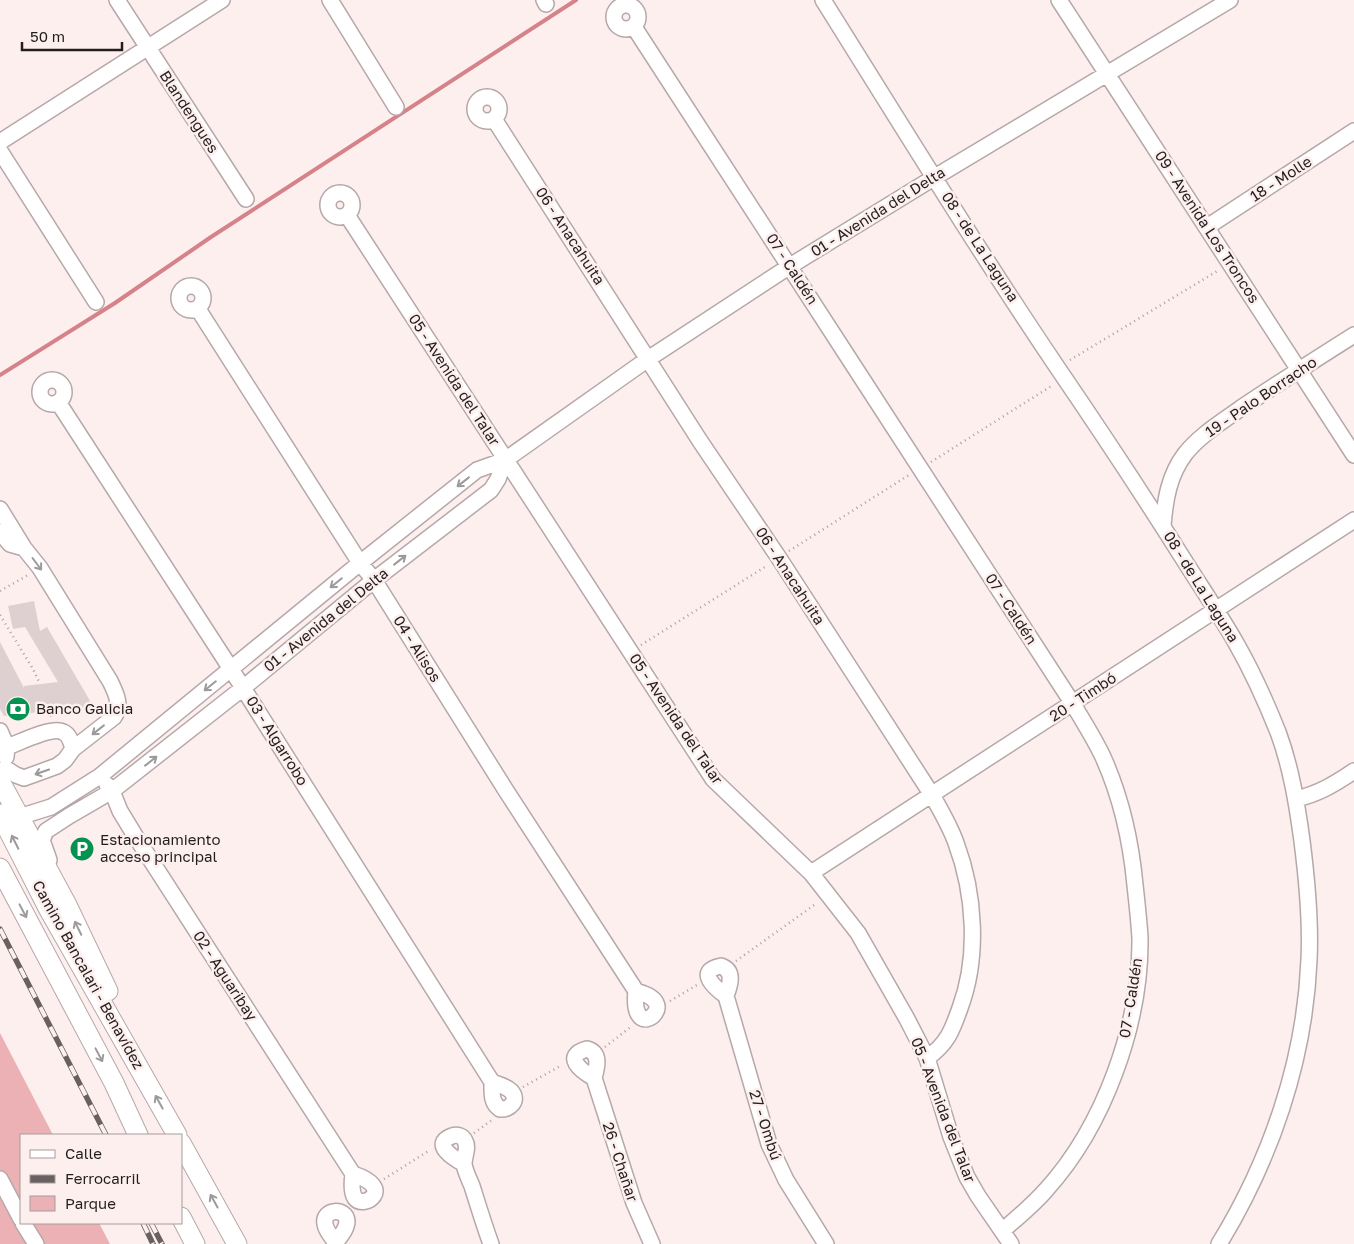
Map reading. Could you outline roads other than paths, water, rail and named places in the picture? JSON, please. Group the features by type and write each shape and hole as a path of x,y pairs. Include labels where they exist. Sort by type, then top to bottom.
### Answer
{"main road":[{"path":"2,773 12,815 31,840 67,905 107,986 140,1068"},
{"name":"Camino Bancalari - Benavídez","path":"12,815 48,908 176,1134"},
{"name":"Camino Bancalari - Benavídez","path":"0,868 114,1083 138,1134"},
{"path":"182,1145 238,1244"},
{"path":"182,1219 195,1244"},
{"path":"178,1224 188,1244"}],"street":[{"name":"Blandengues","path":"117,0 246,198"},
{"path":"0,142 222,0"},
{"path":"330,0 396,107"},
{"name":"08 - de La Laguna","path":"823,0 935,178 1163,526 1236,643 1279,734 1296,800 1304,857 1309,931 1307,990 1301,1031 1285,1100 1272,1138 1248,1193 1219,1244"},
{"name":"09 - Avenida Los Troncos","path":"1059,0 1354,455"},
{"path":"1107,74 1230,0"},
{"name":"07 - Caldén","path":"634,27 1073,704 1103,757 1112,782 1133,861 1139,930 1136,984 1129,1025 1118,1064 1104,1099 1068,1163 1046,1190 1002,1231"},
{"name":"01 - Avenida del Delta","path":"12,815 51,807 100,776 360,563 478,470 505,460 648,359 790,266 1107,74"},
{"name":"06 - Anacahuita","path":"494,119 700,441 779,558 932,795 953,836 964,870 968,892 973,947 971,968 954,1025 939,1050 927,1058"},
{"name":"18 - Molle","path":"1207,227 1354,131"},
{"path":"0,151 96,302"},
{"name":"05 - Avenida del Talar","path":"347,215 713,779 812,873 858,933 898,1002 927,1058 963,1168 978,1196 1011,1244"},
{"name":"04 - Alisos","path":"198,309 636,990"},
{"name":"19 - Palo Borracho","path":"1163,526 1164,505 1169,485 1185,454 1210,430 1299,369 1354,335"},
{"name":"03 - Algarrobo","path":"58,402 231,668 492,1082"},
{"name":"01 - Avenida del Delta","path":"67,905 44,845 43,835 46,831 112,791 243,688 374,580 490,490 498,479 505,460"},
{"path":"0,509 24,548 40,568 110,681 117,695 118,710 114,717 73,749 65,760 57,766 24,778 2,773 7,747 0,730"},
{"name":"20 - Timbó","path":"812,873 1354,520"},
{"path":"0,532 10,544 24,548"},
{"path":"7,747 53,730 62,731 69,736 73,749"},
{"path":"1296,800 1314,795 1354,772"},
{"name":"02 - Aguaribay","path":"100,776 112,791 120,811 134,834 353,1174"},
{"name":"01 - Avenida del Delta","path":"31,840 56,816 112,791"},
{"path":"721,966 730,972 726,996 713,986 709,978 712,969 721,966"},
{"path":"636,990 651,997 656,1002 658,1008 652,1017 642,1018 637,1014 635,1007 636,990"},
{"name":"27 - Ombú","path":"726,996 769,1144 786,1180 826,1244"},
{"path":"582,1050 592,1050 596,1054 597,1062 594,1078 580,1069 575,1063 575,1058 582,1050"},
{"name":"26 - Chañar","path":"594,1078 634,1203 652,1244"},
{"path":"492,1082 508,1088 512,1100 500,1110 495,1106 492,1099 492,1082"},
{"path":"464,1164 450,1156 445,1150 444,1144 446,1140 455,1135 461,1136 465,1140 464,1164 491,1244"},
{"path":"353,1174 368,1180 374,1185 374,1196 365,1201 355,1198 353,1174"},
{"path":"0,1179 20,1217"},
{"path":"25,1224 36,1244"}],"waterway":[{"path":"0,375 115,303 211,237 576,0"}],"railway":[{"path":"0,929 105,1134"},
{"path":"143,1224 153,1244"},
{"path":"152,1224 162,1244"}],"place":[{"name":"Banco Galicia","path":"18,709"},
{"name":"Estacionamiento acceso principal","path":"82,849"}]}
